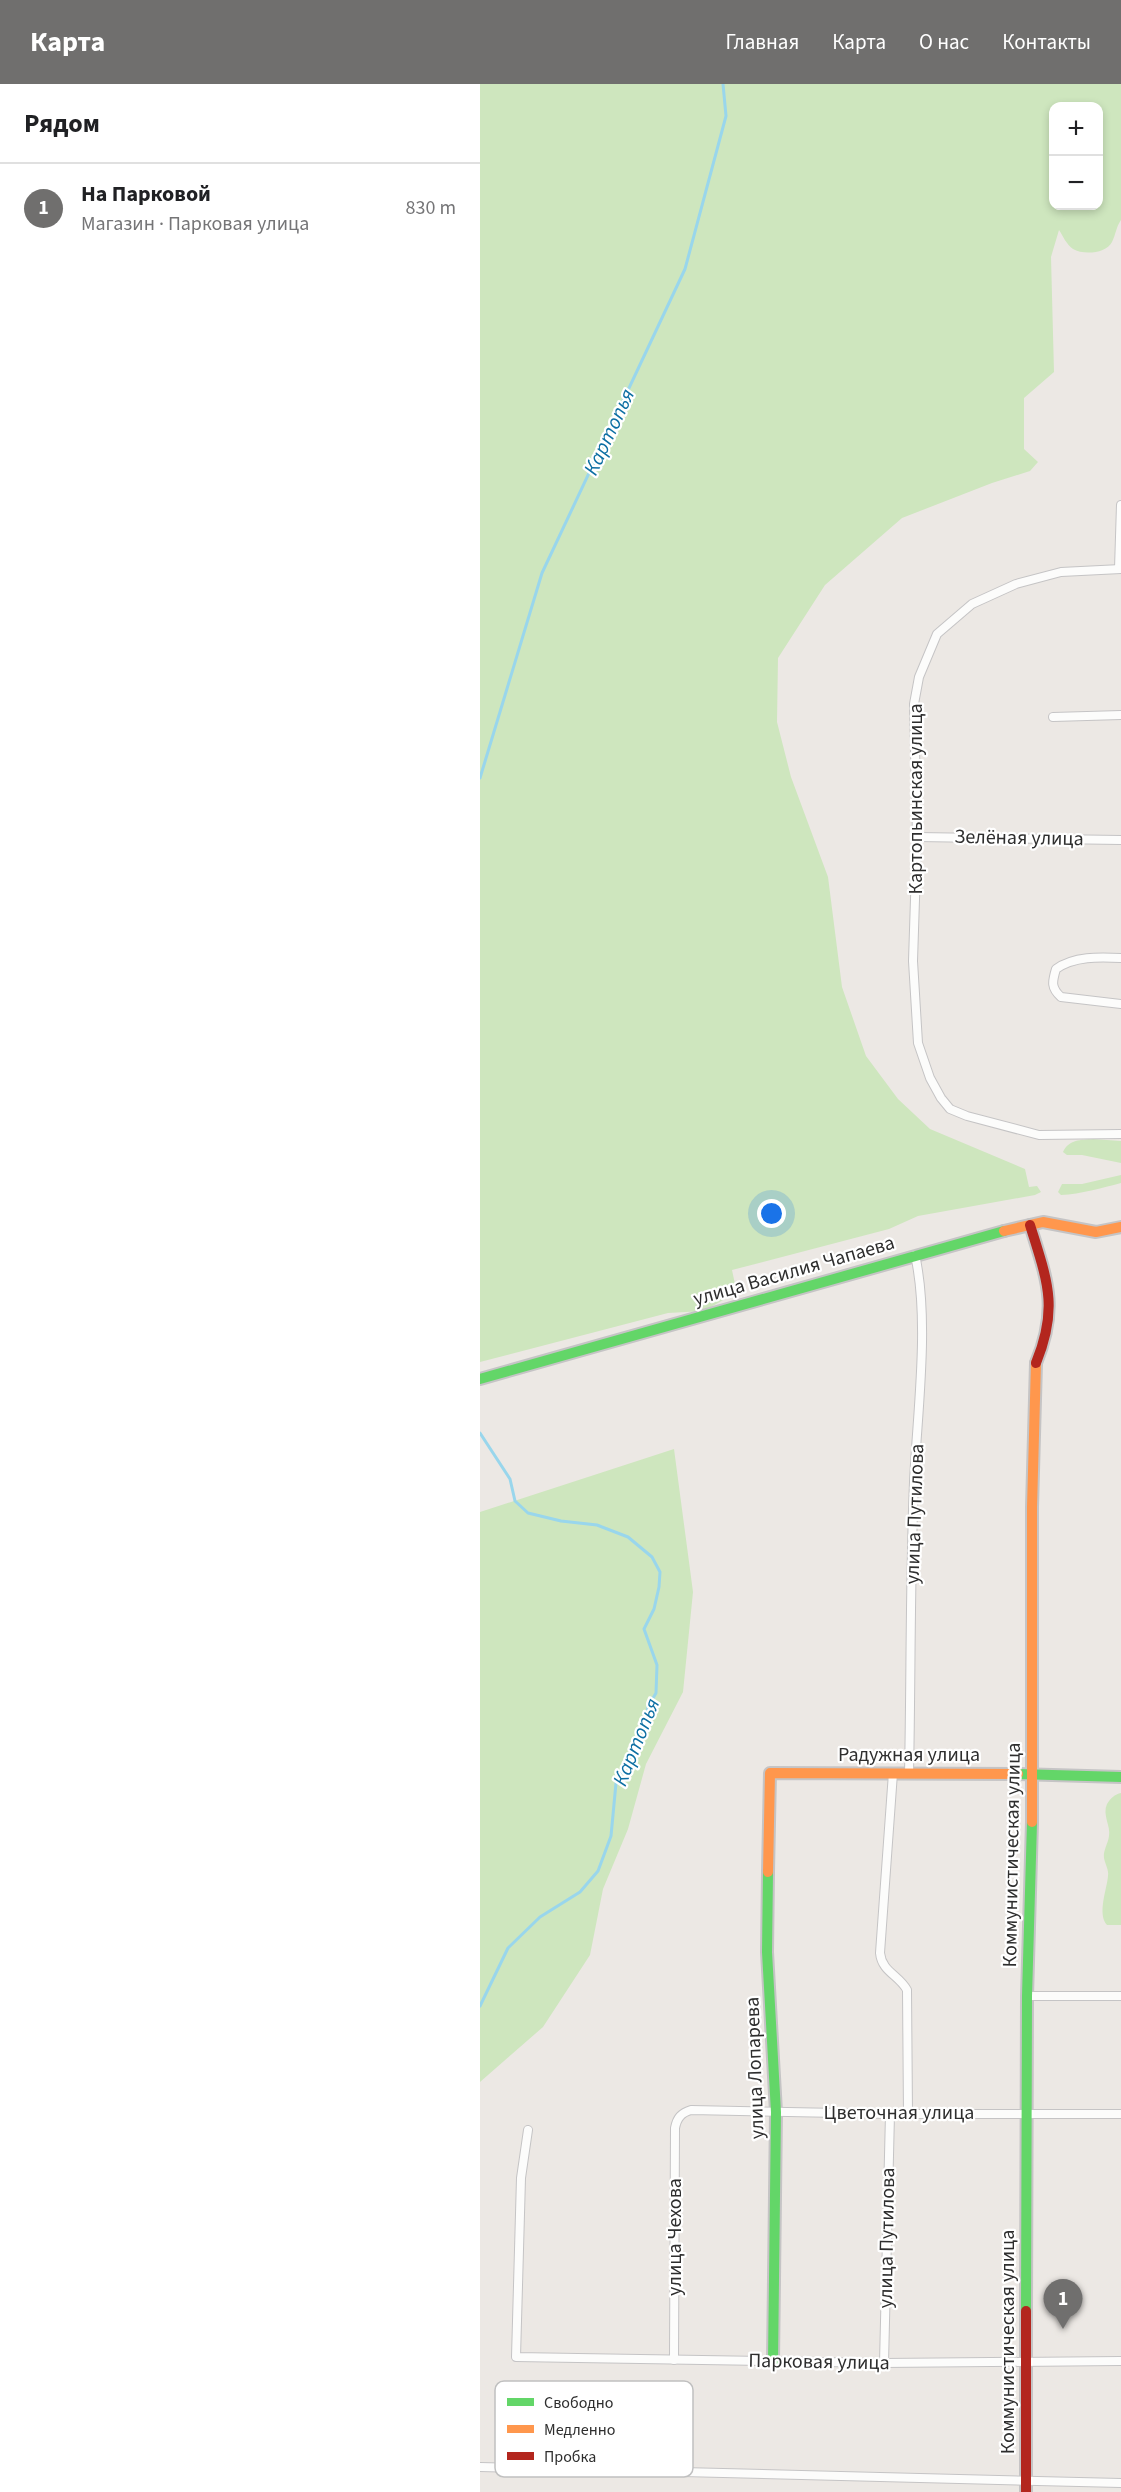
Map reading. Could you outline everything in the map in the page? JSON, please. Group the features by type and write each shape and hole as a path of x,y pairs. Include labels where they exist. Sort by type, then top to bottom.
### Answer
{"street":[{"path":"1120,569 1121,505"},
{"name":"Картопьинская улица","path":"1120,569 1061,572 1016,584 972,604 937,634 919,677 914,704 917,837 913,961 918,1043 930,1078 941,1098 951,1109 967,1116 1039,1135 1121,1134"},
{"path":"1053,717 1121,715"},
{"name":"Зелёная улица","path":"917,837 1121,840"},
{"path":"1121,958 1070,961 1056,969 1052,982 1055,992 1061,997 1121,1004"},
{"name":"улица Василия Чапаева","path":"480,1379 1043,1222 1096,1232 1121,1227"},
{"name":"Коммунистическая улица","path":"1026,2486 1027,1996 1033,1774 1032,1507 1036,1363 1051,1322 1051,1299 1030,1226"},
{"name":"улица Путилова","path":"909,1774 914,1485 921,1340 920,1275 915,1256"},
{"name":"Радужная улица","path":"770,1773 1033,1774 1121,1778"},
{"name":"улица Лопарева","path":"770,1773 767,1952 776,2112 774,2362"},
{"path":"893,1773 880,1953 881,1962 886,1970 904,1984 907,1990 908,2114"},
{"path":"1027,1996 1121,1996"},
{"name":"Цветочная улица","path":"679,2116 691,2110 890,2114 1121,2114"},
{"name":"улица Путилова","path":"884,2363 890,2114"},
{"name":"улица Чехова","path":"674,2360 675,2128 679,2116"},
{"name":"Парковая улица","path":"528,2130 521,2178 516,2357 884,2363 1121,2361"},
{"path":"480,2467 495,2468"},
{"path":"693,2474 1026,2486 1121,2483"}],"green space":[{"path":"480,84 1121,84 1121,220 1109,246 1094,252 1073,249 1059,230 1051,257 1054,372 1024,398 1024,449 1038,462 1030,471 992,483 902,518 825,585 778,658 777,722 791,777 828,877 842,987 866,1056 898,1099 930,1129 1025,1169 1029,1187 1037,1186 1041,1192 918,1216 889,1229 732,1270 736,1289 730,1296 704,1311 668,1313 480,1362"},
{"path":"1093,1139 1121,1141 1121,1163 1082,1155 1067,1155 1063,1152 1072,1142"},
{"path":"1121,1175 1121,1183 1076,1193 1061,1195 1058,1192 1062,1184 1082,1184"},
{"path":"674,1449 693,1592 683,1692 646,1764 628,1829 603,1889 590,1955 543,2027 480,2082 480,1512"},
{"path":"1121,1793 1121,1925 1107,1925 1103,1915 1108,1874 1104,1860 1109,1832 1106,1808 1111,1799"}],"waterway":[{"name":"Картопья","path":"480,778 542,573 685,269 726,116 723,84"},
{"name":"Картопья","path":"480,1433 510,1479 515,1501 528,1513 561,1521 597,1525 628,1537 652,1557 660,1572 654,1609 644,1629 657,1665 656,1693 648,1707 643,1735 616,1783 611,1836 598,1871 580,1892 540,1917 508,1948 480,2006"}],"traffic: fast":[{"path":"480,1379 1004,1231"},
{"path":"1018,1774 1121,1777"},
{"path":"1026,2311 1027,1996 1032,1822"},
{"path":"768,1872 767,1952 776,2112 773,2362"}],"traffic: slow":[{"path":"1004,1231 1043,1222 1096,1232 1121,1227"},
{"path":"1032,1822 1032,1507 1036,1363"},
{"path":"768,1872 770,1773 1018,1774"}],"traffic: jam":[{"path":"1030,1225 1045,1278 1049,1309 1043,1343 1036,1363"},
{"path":"1026,2311 1026,2492"}],"place":[{"name":"На Парковой","path":"1063,2329"}]}
